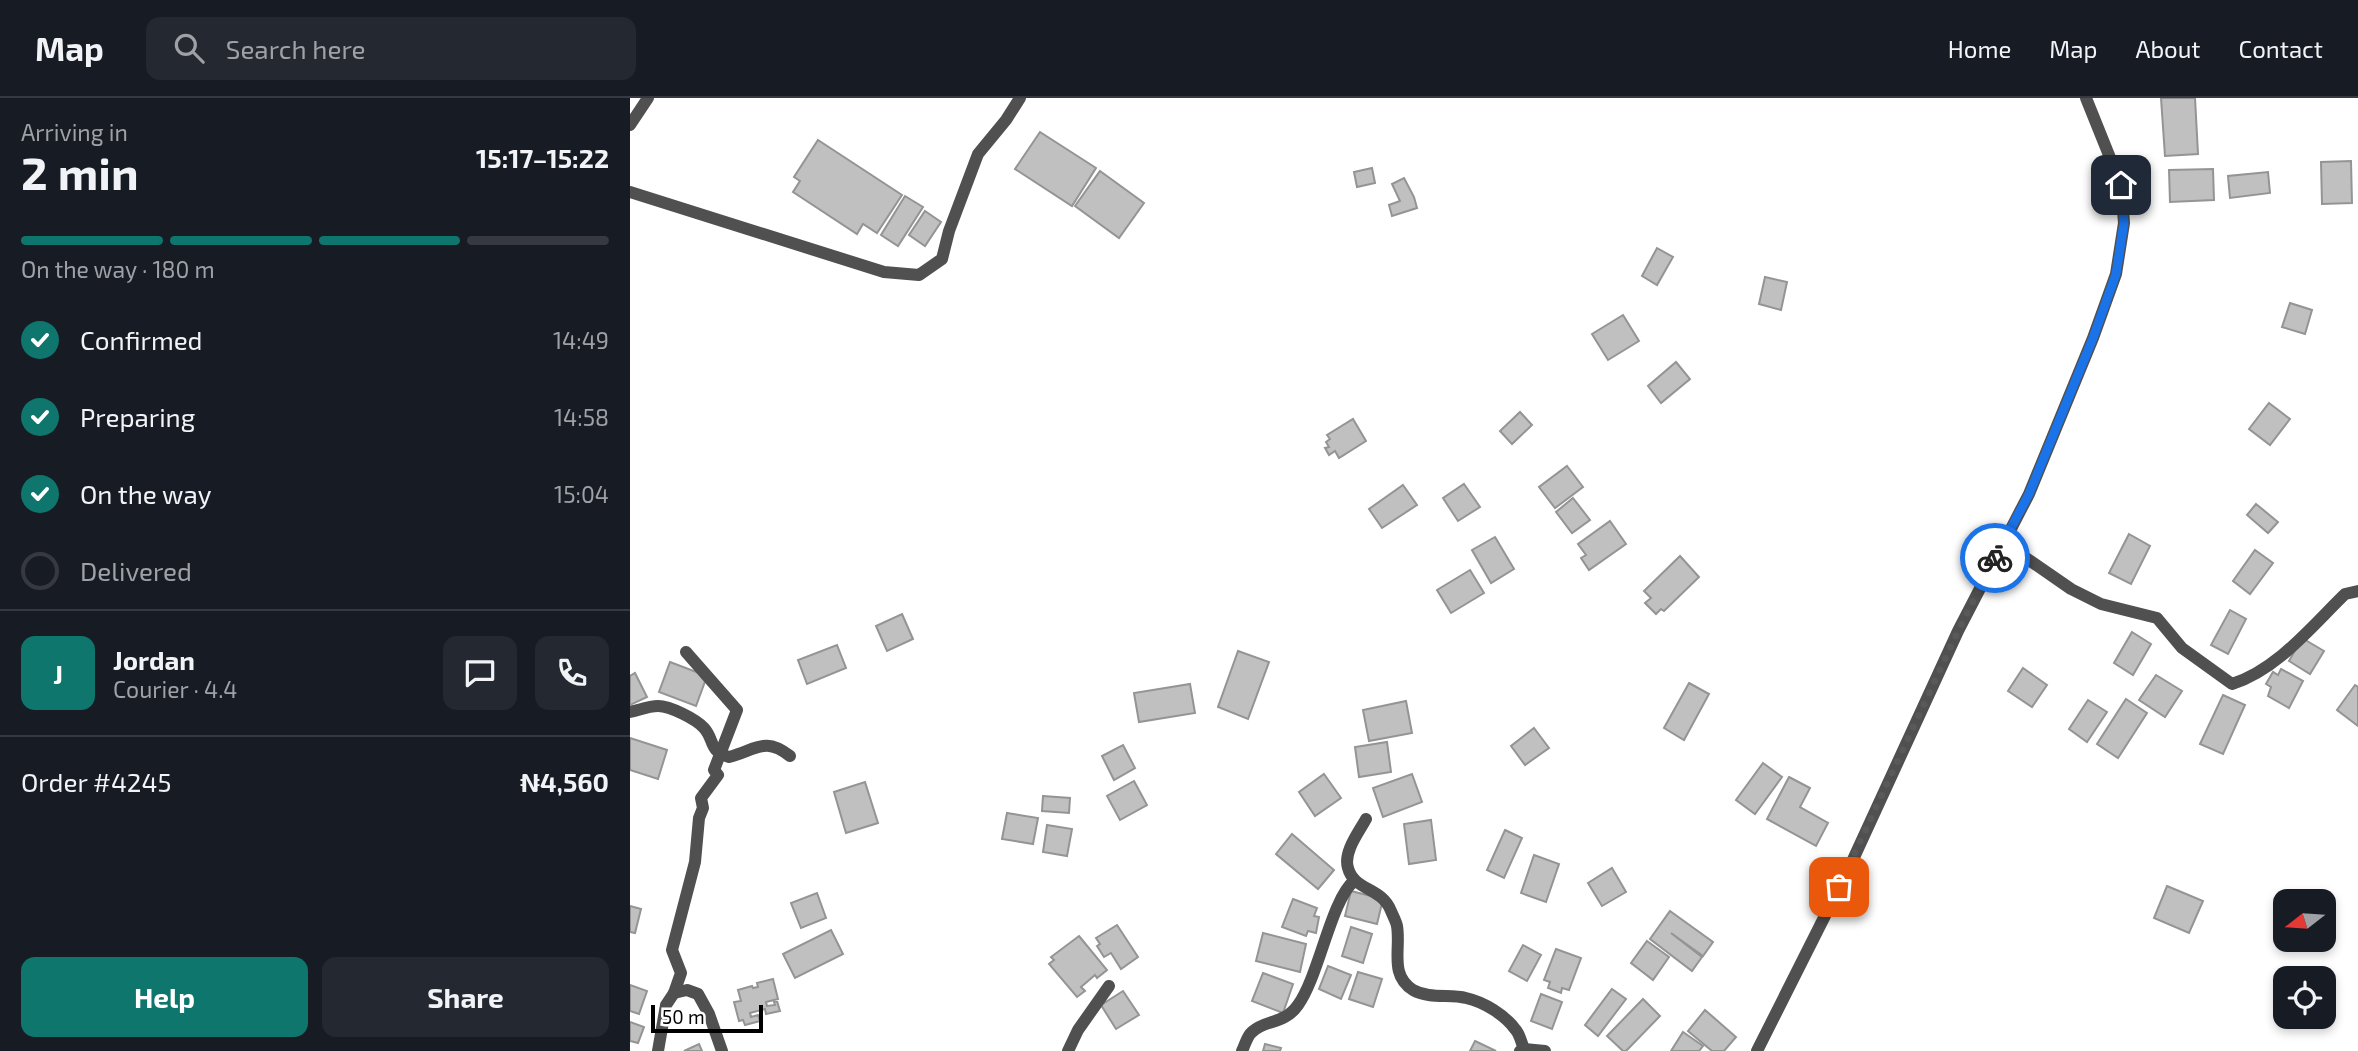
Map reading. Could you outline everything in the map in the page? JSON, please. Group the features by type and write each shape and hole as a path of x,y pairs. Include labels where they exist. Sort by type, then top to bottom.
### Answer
{"street":[{"path":"630,125 648,98"},
{"path":"630,192 884,272 919,275 942,259 949,231 978,154 1020,98"},
{"path":"1757,1051 1851,864 1958,631 2029,494 2093,338 2116,274 2124,223 2121,185 2086,98"},
{"path":"2003,542 2071,589 2101,604 2157,618 2182,648 2232,684 2249,679 2280,656 2345,594 2358,591"},
{"path":"658,1051 666,1005 674,993 681,973 672,950 695,862 699,818 703,808 701,799 718,775 714,771 737,710 685,652"},
{"path":"630,712 659,706 682,713 705,729 710,743 720,754 729,757 762,745 778,746 790,756"},
{"path":"1366,819 1348,855 1348,869 1354,881 1378,892 1390,906 1397,927 1396,961 1399,975 1414,990 1437,996 1466,998 1483,1005 1502,1015 1517,1031 1522,1050 1545,1051"},
{"path":"1242,1051 1252,1032 1289,1015 1299,1003 1334,917 1354,881"},
{"path":"1068,1051 1078,1030 1109,986"},
{"path":"674,993 687,990 698,994 709,1014 722,1051"}],"building":[{"path":"2161,98 2195,98 2198,154 2165,156"},
{"path":"1040,132 1096,168 1072,206 1015,169"},
{"path":"818,140 902,195 877,233 863,224 857,234 793,192 800,181 794,177"},
{"path":"2351,161 2352,203 2322,204 2321,162"},
{"path":"1372,168 1375,183 1357,187 1354,172"},
{"path":"2213,169 2214,200 2170,202 2169,170"},
{"path":"1100,171 1144,203 1119,238 1075,206"},
{"path":"2268,172 2270,193 2230,198 2228,176"},
{"path":"1404,178 1417,208 1392,216 1389,205 1400,201 1392,184"},
{"path":"905,196 923,207 898,246 881,235"},
{"path":"925,211 941,222 925,246 909,235"},
{"path":"1657,248 1673,257 1657,285 1642,276"},
{"path":"1765,277 1787,282 1781,310 1759,304"},
{"path":"2290,303 2312,310 2305,334 2282,327"},
{"path":"1623,315 1639,341 1608,360 1592,334"},
{"path":"1676,362 1690,379 1661,403 1648,386"},
{"path":"2269,403 2290,419 2270,445 2249,429"},
{"path":"1520,412 1532,425 1512,444 1500,431"},
{"path":"1353,419 1366,441 1339,458 1335,451 1329,455 1325,448 1329,447 1326,442 1330,439 1327,435"},
{"path":"1567,466 1583,487 1555,508 1539,487"},
{"path":"1464,484 1480,507 1458,521 1443,498"},
{"path":"1403,485 1417,505 1382,528 1369,509"},
{"path":"1573,498 1590,520 1572,533 1556,512"},
{"path":"2256,504 2278,522 2268,533 2247,515"},
{"path":"1610,521 1626,544 1589,570 1581,558 1586,555 1578,544"},
{"path":"2129,534 2150,546 2131,584 2109,573"},
{"path":"1495,537 1514,569 1491,583 1472,550"},
{"path":"2255,550 2273,563 2250,594 2233,581"},
{"path":"1680,556 1699,577 1664,611 1661,609 1656,614 1645,603 1651,598 1644,591"},
{"path":"1470,570 1484,593 1451,613 1437,590"},
{"path":"2230,610 2246,619 2228,654 2211,645"},
{"path":"902,614 913,639 887,651 876,626"},
{"path":"2132,632 2151,644 2133,675 2114,663"},
{"path":"2302,638 2324,651 2310,674 2289,661"},
{"path":"837,645 846,668 807,684 798,660"},
{"path":"1238,651 1269,662 1248,719 1218,707"},
{"path":"670,662 707,676 696,706 659,692"},
{"path":"2023,668 2047,685 2032,707 2008,691"},
{"path":"2281,669 2303,681 2289,708 2268,696 2271,687 2266,684 2273,672 2278,675"},
{"path":"635,673 647,697 630,705 630,676"},
{"path":"2156,675 2182,691 2165,717 2139,700"},
{"path":"1689,683 1709,694 1684,740 1664,728"},
{"path":"1190,684 1195,713 1139,722 1134,693"},
{"path":"2355,685 2358,687 2358,726 2337,710"},
{"path":"2223,695 2245,705 2223,754 2200,744"},
{"path":"2126,699 2147,713 2118,758 2097,744"},
{"path":"2088,700 2107,712 2087,742 2069,729"},
{"path":"1406,701 1412,733 1369,741 1363,710"},
{"path":"1534,728 1549,748 1525,765 1511,746"},
{"path":"630,738 667,750 658,779 630,770"},
{"path":"1387,742 1391,772 1359,777 1355,747"},
{"path":"1123,745 1135,768 1114,780 1102,756"},
{"path":"1763,763 1782,777 1755,814 1736,800"},
{"path":"1324,774 1341,798 1315,816 1299,792"},
{"path":"1412,774 1422,802 1383,817 1373,788"},
{"path":"1789,777 1810,788 1800,807 1828,823 1816,846 1767,819"},
{"path":"1134,781 1147,805 1120,820 1107,796"},
{"path":"865,782 878,823 846,833 834,792"},
{"path":"1043,796 1070,798 1069,813 1042,811"},
{"path":"1007,813 1038,818 1033,844 1002,839"},
{"path":"1431,820 1436,860 1409,864 1404,824"},
{"path":"1047,825 1072,829 1067,856 1043,852"},
{"path":"1505,830 1522,838 1504,878 1487,870"},
{"path":"1292,834 1334,870 1318,889 1276,854"},
{"path":"1534,855 1559,864 1546,902 1521,893"},
{"path":"1612,868 1626,892 1602,906 1588,883"},
{"path":"2167,886 2203,901 2189,933 2154,918"},
{"path":"1351,891 1383,899 1377,924 1345,916"},
{"path":"817,893 826,918 801,928 791,903"},
{"path":"1293,899 1317,908 1314,916 1319,917 1316,933 1308,931 1306,936 1282,927"},
{"path":"630,906 641,909 635,933 630,932"},
{"path":"1670,911 1713,942 1703,956 1671,933 1702,957 1692,971 1650,939"},
{"path":"1117,925 1138,957 1121,969 1111,953 1104,957 1097,946 1100,944 1096,938"},
{"path":"1351,927 1372,934 1363,963 1342,956"},
{"path":"831,930 843,954 795,978 783,954"},
{"path":"1263,933 1306,944 1300,972 1256,961"},
{"path":"1079,936 1107,970 1097,978 1095,975 1081,987 1085,991 1077,997 1049,964 1054,960 1051,957"},
{"path":"1647,941 1669,957 1653,980 1631,963"},
{"path":"1523,945 1541,955 1527,981 1509,971"},
{"path":"1556,949 1581,958 1569,990 1562,988 1561,993 1548,988 1550,982 1544,980"},
{"path":"1328,966 1351,975 1341,999 1319,989"},
{"path":"1358,972 1382,979 1373,1007 1349,999"},
{"path":"1263,973 1293,984 1283,1013 1252,1001"},
{"path":"773,979 778,999 766,1002 767,1006 775,1005 774,1002 777,1001 780,1011 766,1014 765,1009 750,1013 751,1017 758,1015 760,1021 745,1025 743,1020 739,1021 734,1002 741,1001 738,990 758,987 757,983"},
{"path":"630,985 647,991 639,1014 630,1011"},
{"path":"1612,989 1626,999 1598,1036 1585,1025"},
{"path":"1123,991 1139,1015 1116,1029 1101,1005"},
{"path":"1541,994 1562,1002 1552,1029 1531,1021"},
{"path":"1643,999 1660,1016 1623,1051 1607,1036"},
{"path":"1705,1010 1736,1037 1724,1051 1712,1051 1688,1031"},
{"path":"630,1022 644,1027 638,1043 630,1041"},
{"path":"1683,1032 1703,1046 1699,1051 1671,1051"},
{"path":"1475,1041 1496,1051 1470,1051"},
{"path":"699,1044 702,1051 684,1051"},
{"path":"1265,1044 1281,1048 1280,1051 1263,1051"}],"way so far":[{"path":"1839,887 1958,631 1995,558"}],"route":[{"path":"1995,558 2029,494 2093,338 2116,274 2124,223 2121,185"}]}
